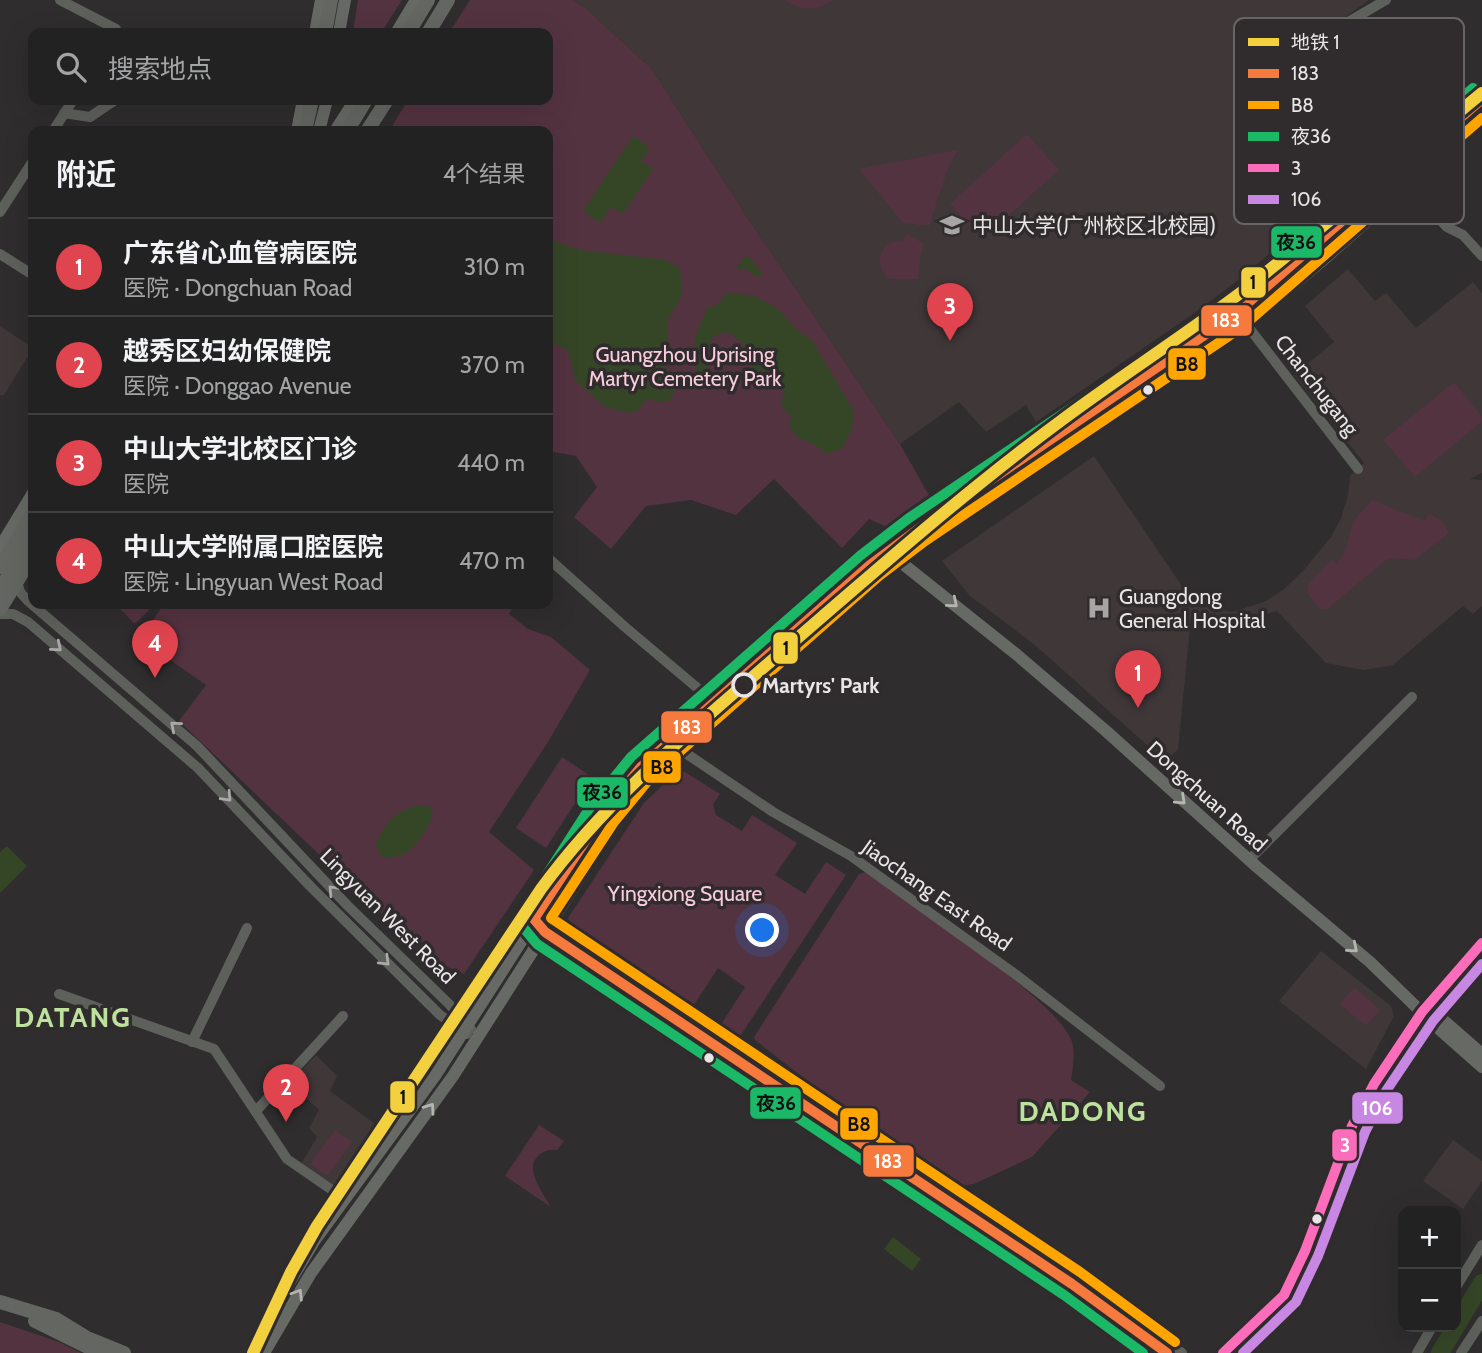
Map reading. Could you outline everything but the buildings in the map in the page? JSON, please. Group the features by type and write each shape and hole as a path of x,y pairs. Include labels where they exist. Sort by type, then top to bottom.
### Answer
{"highway":[{"path":"325,28 331,0"},
{"path":"411,28 428,0"},
{"path":"431,28 448,0"},
{"path":"306,126 311,105"},
{"path":"350,126 363,105"},
{"path":"370,126 384,105"},
{"path":"0,567 28,522"},
{"path":"0,589 28,544"},
{"path":"0,611 28,563"},
{"path":"0,1302 56,1319 87,1338 124,1353"},
{"path":"0,1311 45,1325 100,1353"}],"main road":[{"path":"316,28 321,0"},
{"path":"340,28 345,0"},
{"path":"399,28 416,0"},
{"path":"1464,115 1482,99"},
{"path":"299,126 302,105"},
{"path":"320,126 326,105"},
{"path":"338,126 352,105"},
{"path":"1464,135 1482,119"},
{"path":"256,1351 304,1257 419,1097 623,788 652,757 887,551 1206,335 1249,303 1340,224"},
{"path":"256,1351 478,1038 630,802 646,783 899,561 970,510 1216,346 1246,324 1363,224"},
{"path":"0,547 28,502"},
{"name":"Dongchuan Road","path":"887,551 1016,654 1249,860 1482,1054"},
{"name":"Dongchuan Road","path":"1425,1009 1482,1067"}],"street":[{"path":"61,0 76,4 114,28"},
{"path":"1355,18 1386,0"},
{"path":"55,126 70,105"},
{"path":"64,113 89,117 107,105"},
{"path":"0,212 28,169"},
{"path":"1444,224 1463,235 1482,256"},
{"path":"0,254 28,272"},
{"name":"Chanchugang","path":"1246,324 1358,469"},
{"path":"1206,335 1216,346"},
{"path":"553,562 714,702"},
{"name":"Lingyuan West Road","path":"17,581 20,592 28,600"},
{"path":"25,620 28,609"},
{"name":"Lingyuan West Road","path":"37,609 197,746 465,1028 478,1038"},
{"name":"Lingyuan West Road","path":"0,611 25,620 194,764 311,887 440,1015 465,1028"},
{"path":"1249,860 1412,697"},
{"path":"194,764 197,746"},
{"name":"Jiaochang East Road","path":"681,750 773,812 850,856 1015,974 1160,1086"},
{"path":"534,919 1079,1277 1182,1353"},
{"path":"192,1042 247,928"},
{"path":"548,928 1072,1284 1167,1353"},
{"path":"1223,1353 1268,1312 1290,1284 1359,1112 1383,1068 1425,1009 1482,943"},
{"path":"59,994 214,1049 287,1159 345,1199"},
{"path":"256,1111 342,1016"},
{"path":"1461,1279 1482,1245"},
{"path":"1461,1353 1482,1321"},
{"path":"1417,1353 1429,1332"}],"shaded area":[{"name":"中山大学(广州校区北校园)","path":"573,0 1369,0 1344,18 1234,18 1234,224 1305,224 1200,309 1036,422 1026,405 986,432 959,402 900,444 747,217 651,68"},
{"path":"633,136 650,148 641,161 653,169 623,214 611,207 600,223 583,211"},
{"path":"553,241 580,250 666,260 680,268 682,296 668,319 666,383 675,391 669,401 647,399 637,411 630,413 605,407 576,381 568,351 553,343"},
{"path":"745,256 750,258 762,273 761,276 758,277 744,268 739,271 737,267"},
{"name":"Guangdong General Hospital","path":"1348,269 1375,301 1386,293 1416,328 1473,282 1482,293 1482,473 1470,479 1482,480 1482,606 1473,614 1463,606 1393,665 1364,670 1326,663 1277,611 1252,618 1191,618 1178,749 1166,762 1036,646 970,596 942,561 1094,456 1194,604 1232,612 1264,602 1283,590 1331,537 1341,518 1350,476 1364,463 1294,375 1334,342 1305,306"},
{"path":"727,293 752,295 777,308 800,333 812,340 854,411 852,429 843,448 827,454 812,443 798,438 789,427 791,416 781,405 784,391 778,386 772,388 757,378 750,365 747,348 729,332 715,335 710,343 706,355 708,369 703,376 696,370 694,353 700,325 707,309 718,304"},
{"path":"0,326 28,345 28,356 4,395 0,395"},
{"path":"422,805 431,807 433,816 419,840 399,856 381,856 376,846 387,824 406,809"},
{"path":"7,846 27,866 0,893 0,852"},
{"path":"1321,951 1391,1006 1394,1016 1366,1069 1279,1001"},
{"path":"316,1055 337,1076 330,1091 378,1126 336,1189 301,1164 317,1137 309,1128 319,1110 307,1099 297,1075"},
{"path":"1453,1140 1482,1161 1482,1181 1463,1209 1423,1181"},
{"path":"893,1237 921,1259 912,1271 884,1249"}],"green space":[{"path":"358,0 402,0 384,28 354,28"},
{"name":"Guangzhou Uprising Martyr Cemetery Park","path":"470,0 573,0 651,68 747,217 900,444 931,499 891,529 869,519 842,548 774,479 736,515 691,500 646,506 611,549 574,517 597,487 576,456 553,453 553,126 392,126 405,105 553,105 553,28 452,28"},
{"path":"784,0 833,0 820,7 808,9"},
{"path":"1027,134 1059,170 982,239 950,204"},
{"path":"958,150 948,168 929,226 903,223 859,169"},
{"path":"907,234 924,244 918,279 890,279 881,267 881,254 889,245 903,241"},
{"path":"1454,382 1482,417 1482,421 1415,477 1383,440"},
{"path":"1372,500 1424,521 1430,514 1442,521 1449,533 1414,560 1386,560 1327,609 1320,609 1307,593 1308,584 1332,560 1337,564 1346,550 1353,521"},
{"path":"120,609 150,609 135,624"},
{"path":"161,609 512,609 509,614 528,629 551,637 590,670 548,742 489,832 534,870 464,974 429,959 179,721 206,685 140,639"},
{"path":"562,757 592,777 546,848 516,828"},
{"name":"Yingxiong Square","path":"680,769 720,794 713,804 716,815 742,831 752,815 797,843 775,875 805,894 826,862 846,875 739,1038 720,1026 745,987 718,968 692,1008 564,924 644,803"},
{"path":"866,872 980,953 1041,1003 1062,1025 1072,1042 1074,1056 1071,1080 1090,1092 1032,1157 974,1184 959,1186 945,1182 894,1148 755,1040 754,1037 859,874"},
{"path":"1354,987 1380,1010 1366,1026 1340,1004"},
{"path":"539,1125 564,1141 557,1150 542,1153 533,1164 535,1179 551,1207 505,1176"},
{"path":"335,1130 352,1142 327,1176 310,1164"},
{"path":"0,1322 59,1342 81,1353 0,1353"}],"waterway":[{"path":"1440,1353 1482,1283"}],"metro line":[{"name":"1","path":"1464,108 1482,93"},
{"name":"1","path":"253,1353 291,1272 317,1226 541,889 597,821 628,789 726,700 961,499 1066,417 1243,291 1326,224"}],"transit line":[{"name":"夜36","path":"1464,96 1473,88"},
{"name":"183","path":"1464,115 1482,99"},
{"name":"B8","path":"1464,134 1482,118"},
{"name":"夜36","path":"1143,1353 1064,1295 537,944 522,926 521,915 591,806 631,757 861,555 909,518 1225,304 1317,224"},
{"name":"183","path":"1167,1353 1072,1284 545,932 534,919 603,814 641,767 870,565 917,530 1234,315 1338,224"},
{"name":"B8","path":"1175,1342 1080,1272 551,918 614,822 651,777 879,576 925,541 1242,327 1360,224"},
{"name":"3","path":"1223,1353 1284,1295 1305,1251 1352,1126 1374,1084 1422,1012 1482,943"},
{"name":"106","path":"1243,1353 1296,1302 1318,1256 1365,1132 1386,1091 1433,1021 1482,964"}],"place":[{"name":"中山大学(广州校区北校园)","path":"952,225"},
{"name":"中山大学北校区门诊","path":"950,341"},
{"name":"Guangdong General Hospital","path":"1099,608"},
{"name":"中山大学附属口腔医院","path":"155,678"},
{"name":"Martyrs' Park","path":"744,685"},
{"name":"广东省心血管病医院","path":"1138,708"},
{"name":"越秀区妇幼保健院","path":"286,1122"}],"district":[{"name":"DATANG","path":"73,1017"},
{"name":"DADONG","path":"1083,1111"}]}
